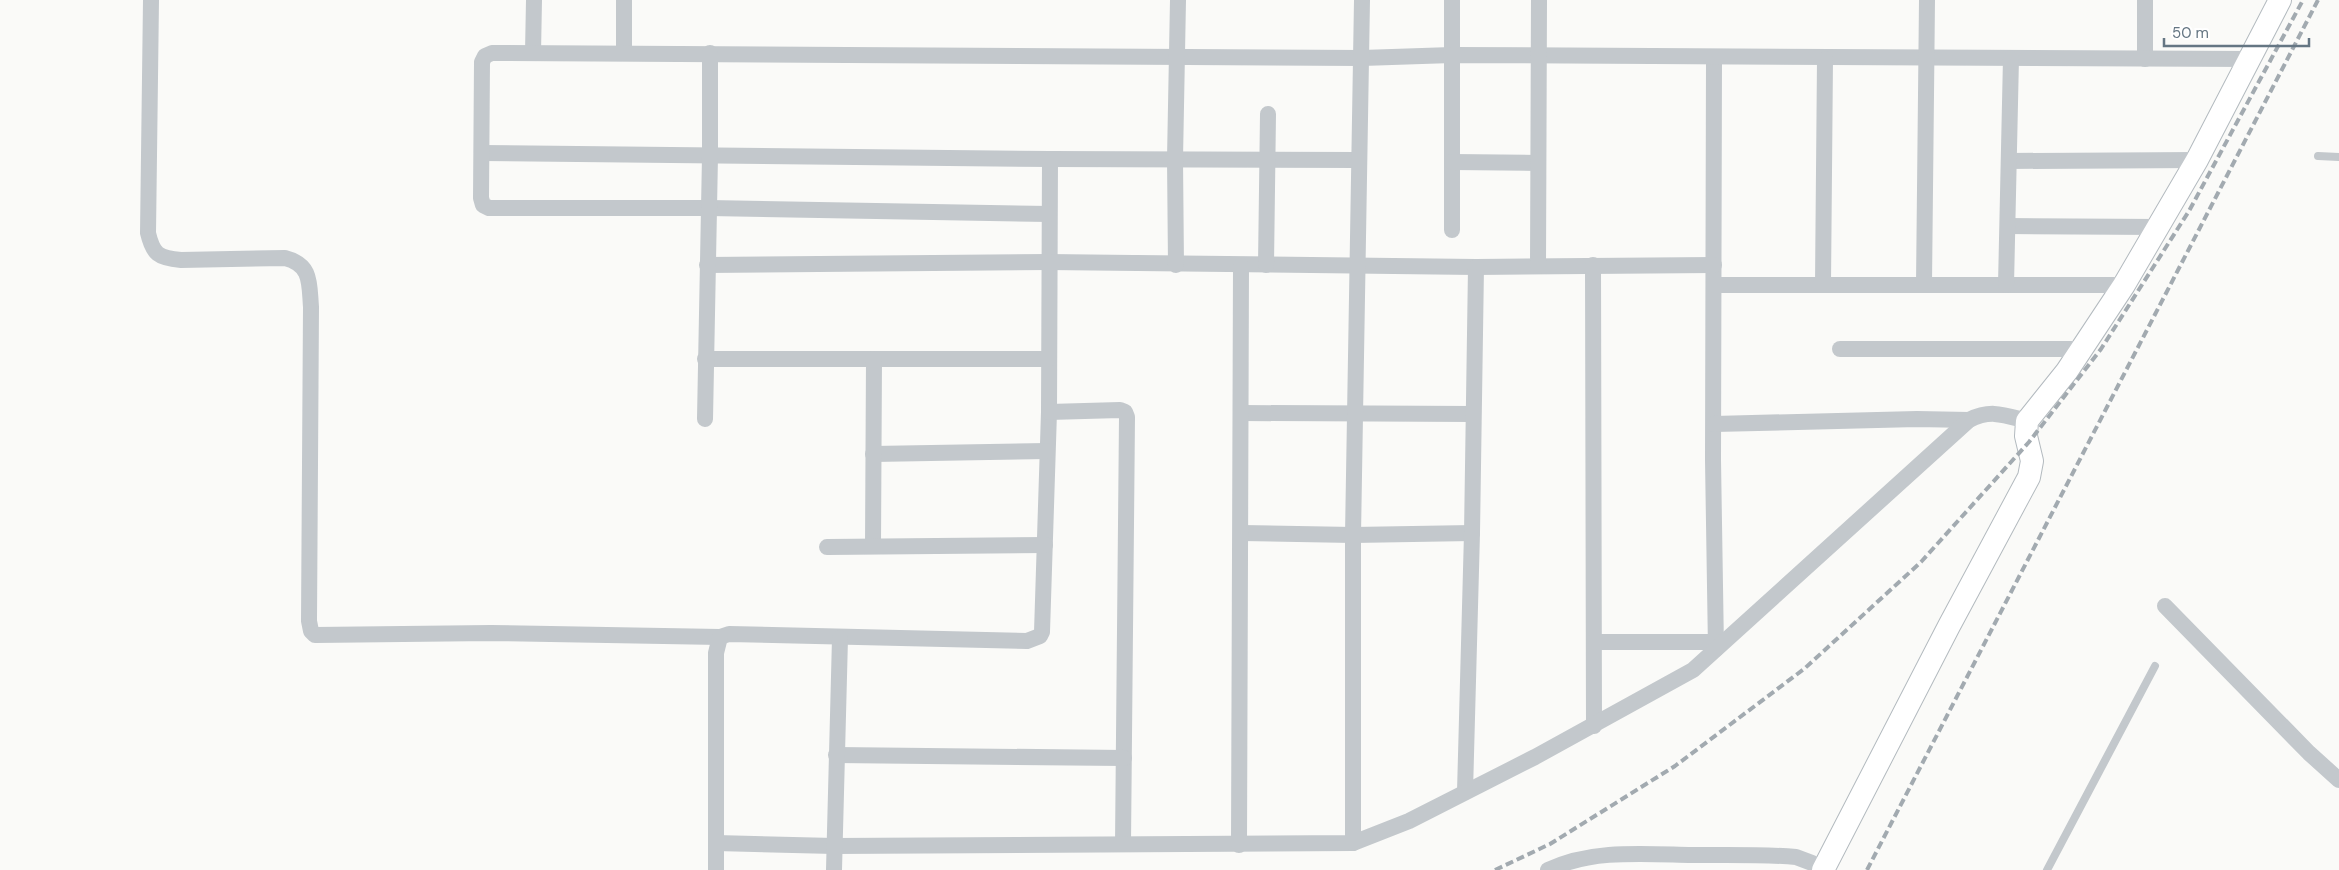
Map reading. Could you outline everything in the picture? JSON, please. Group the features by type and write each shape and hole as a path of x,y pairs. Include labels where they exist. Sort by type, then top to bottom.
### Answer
{"street":[{"path":"151,0 148,233 152,248 157,254 167,259 285,258 298,261 309,281 311,307 309,621 311,631 315,635 491,632 720,637 729,634 840,638 1034,640 1042,632 1045,545 1050,159"},
{"path":"533,53 534,0"},
{"path":"624,0 624,53"},
{"path":"1176,265 1175,159 1178,0"},
{"path":"1353,843 1353,535 1362,0"},
{"path":"1452,0 1452,230"},
{"path":"1538,266 1539,0"},
{"path":"1924,284 1927,0"},
{"path":"2145,0 2145,59"},
{"path":"1548,870 1564,862 1592,863 1671,855 1796,857 1812,863 1822,870 1949,626 2030,477 2032,461 2026,436 2027,421 2051,393 2124,286 2197,160 2280,0"},
{"path":"1049,214 709,208 489,208 483,205 481,198 482,62 485,56 492,53 1362,58 1452,55 1825,59 2250,59"},
{"path":"704,419 710,156 710,53"},
{"path":"1714,58 1716,646"},
{"path":"2006,285 2011,58"},
{"path":"1823,284 1825,59"},
{"path":"1266,266 1268,114"},
{"path":"482,153 1360,160"},
{"path":"2009,161 2197,160"},
{"path":"1452,162 1538,163"},
{"path":"2008,226 2158,227"},
{"path":"707,265 1048,262 1241,266 1714,265"},
{"path":"1593,265 1594,726"},
{"path":"1239,845 1242,533 1241,266"},
{"path":"1465,792 1472,533 1476,267"},
{"path":"1714,285 1924,284 2124,286"},
{"path":"1840,349 2081,349"},
{"path":"706,360 1048,359"},
{"path":"872,546 874,360"},
{"path":"1048,412 1120,410 1125,412 1127,417 1123,844"},
{"path":"1242,413 1473,414"},
{"path":"716,843 834,846 1353,843 1409,821 1594,726 1693,670 1716,646 1969,420 1981,414 1994,413 2027,421"},
{"path":"1714,424 1917,419 1969,420"},
{"path":"873,454 1047,451"},
{"path":"1242,533 1353,535 1472,533"},
{"path":"827,547 1045,545"},
{"path":"2165,606 2309,753 2339,780"},
{"path":"716,870 716,653 720,637"},
{"path":"834,870 840,638"},
{"path":"1594,642 1716,646"},
{"path":"836,755 1124,758"},
{"path":"1664,870 1671,855"}],"lane":[{"path":"2318,156 2339,157"},
{"path":"2047,870 2155,666"}],"railway":[{"path":"1495,870 1550,844 1675,766 1804,669 1921,562 2029,442 2101,349 2189,211 2303,0"},
{"path":"1867,870 2318,0"}]}
